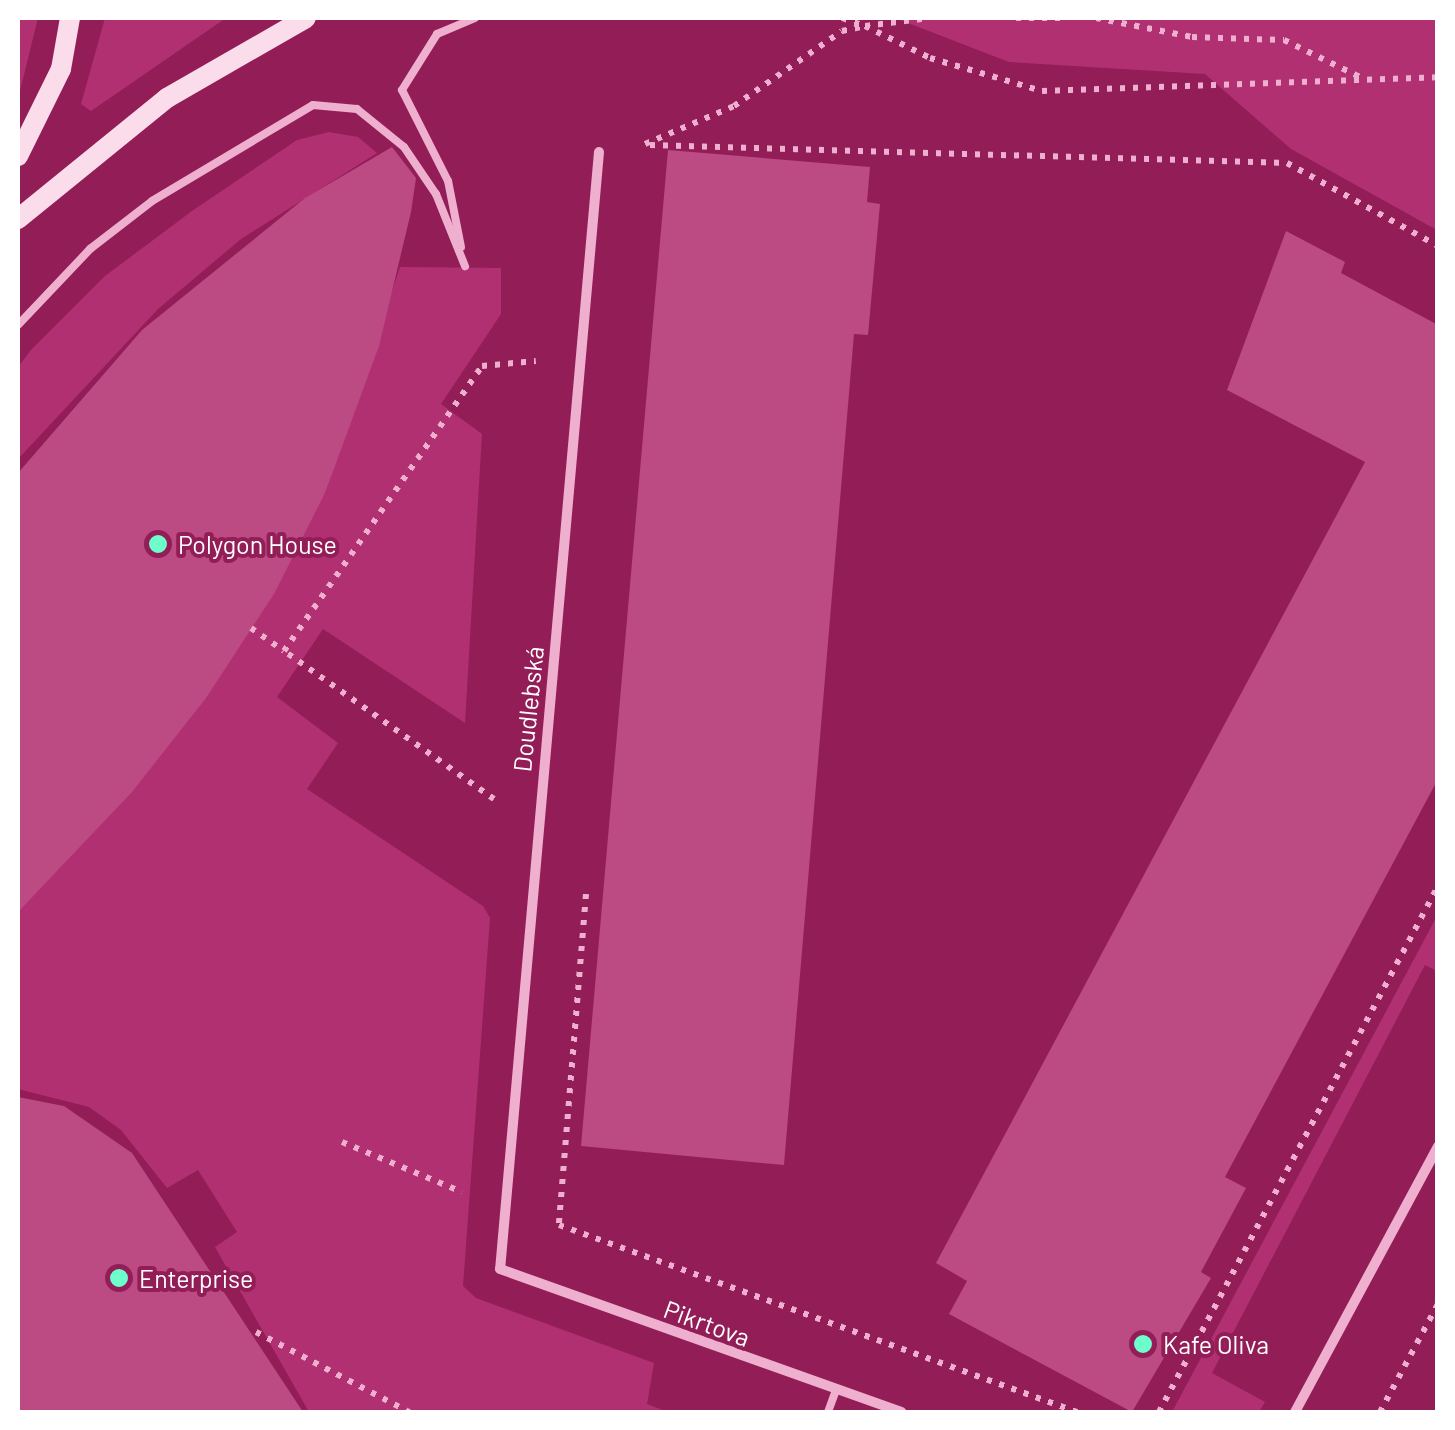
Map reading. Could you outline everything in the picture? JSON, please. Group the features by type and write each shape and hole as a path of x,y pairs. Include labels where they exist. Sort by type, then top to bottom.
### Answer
{"main road":[{"path":"18,156 60,69 70,18"},
{"path":"18,219 167,98 306,18"}],"street":[{"name":"Doudlebská","path":"500,1269 598,152"},
{"path":"1295,1412 1438,1146"},
{"name":"Pikrtova","path":"500,1269 901,1412"}],"lane":[{"path":"18,324 90,249 152,201 312,106 357,110 404,147 436,194 465,266 448,181 402,90 437,34 475,18"},
{"path":"828,1412 836,1390"}],"path":[{"path":"842,18 930,58 1042,91 1437,77"},
{"path":"644,145 734,106 842,31 930,18"},
{"path":"1016,18 1062,18"},
{"path":"1096,18 1192,36 1284,40 1367,80"},
{"path":"642,165 644,145"},
{"path":"644,145 1287,163 1438,246"},
{"path":"284,652 482,366 581,357"},
{"path":"251,628 536,828"},
{"path":"587,875 559,1225 1077,1412"},
{"path":"1158,1412 1438,886"},
{"path":"342,1142 505,1210"},
{"path":"1380,1412 1438,1304"},
{"path":"256,1332 409,1412"}],"shaded area":[{"path":"18,18 38,18 18,99"},
{"path":"105,18 226,18 91,111 81,104"},
{"path":"895,18 1437,18 1437,230 1291,149 1205,74 1009,62"},
{"path":"329,132 358,137 377,153 241,239 158,309 18,459 18,367 31,350 105,276 192,211 297,140"},
{"path":"400,267 501,268 501,314 441,404 482,434 465,723 323,629 277,697 338,743 307,789 483,906 490,918 463,1286 476,1298 654,1363 647,1404 668,1412 309,1412 215,1247 237,1232 198,1170 167,1188 121,1130 89,1107 18,1089 18,905 60,868 325,493"},
{"path":"1437,916 1437,971 1425,965 1212,1373 1265,1402 1259,1412 1172,1412"}],"building":[{"name":"Polygon House","path":"392,147 416,178 411,212 379,346 325,493 274,594 206,698 132,792 18,912 18,473 142,330 305,198"},
{"path":"668,150 870,167 867,202 880,204 868,335 854,334 784,1165 581,1146"},
{"path":"1286,231 1345,262 1341,273 1438,325 1438,779 1225,1177 1246,1188 1201,1272 1211,1278 1132,1412 949,1314 967,1281 936,1263 1365,462 1227,390"},
{"name":"Enterprise","path":"18,1097 64,1106 132,1153 303,1412 18,1412"}],"place":[{"name":"Polygon House","path":"158,544"},
{"name":"Enterprise","path":"119,1278"},
{"name":"Kafe Oliva","path":"1143,1344"}]}
